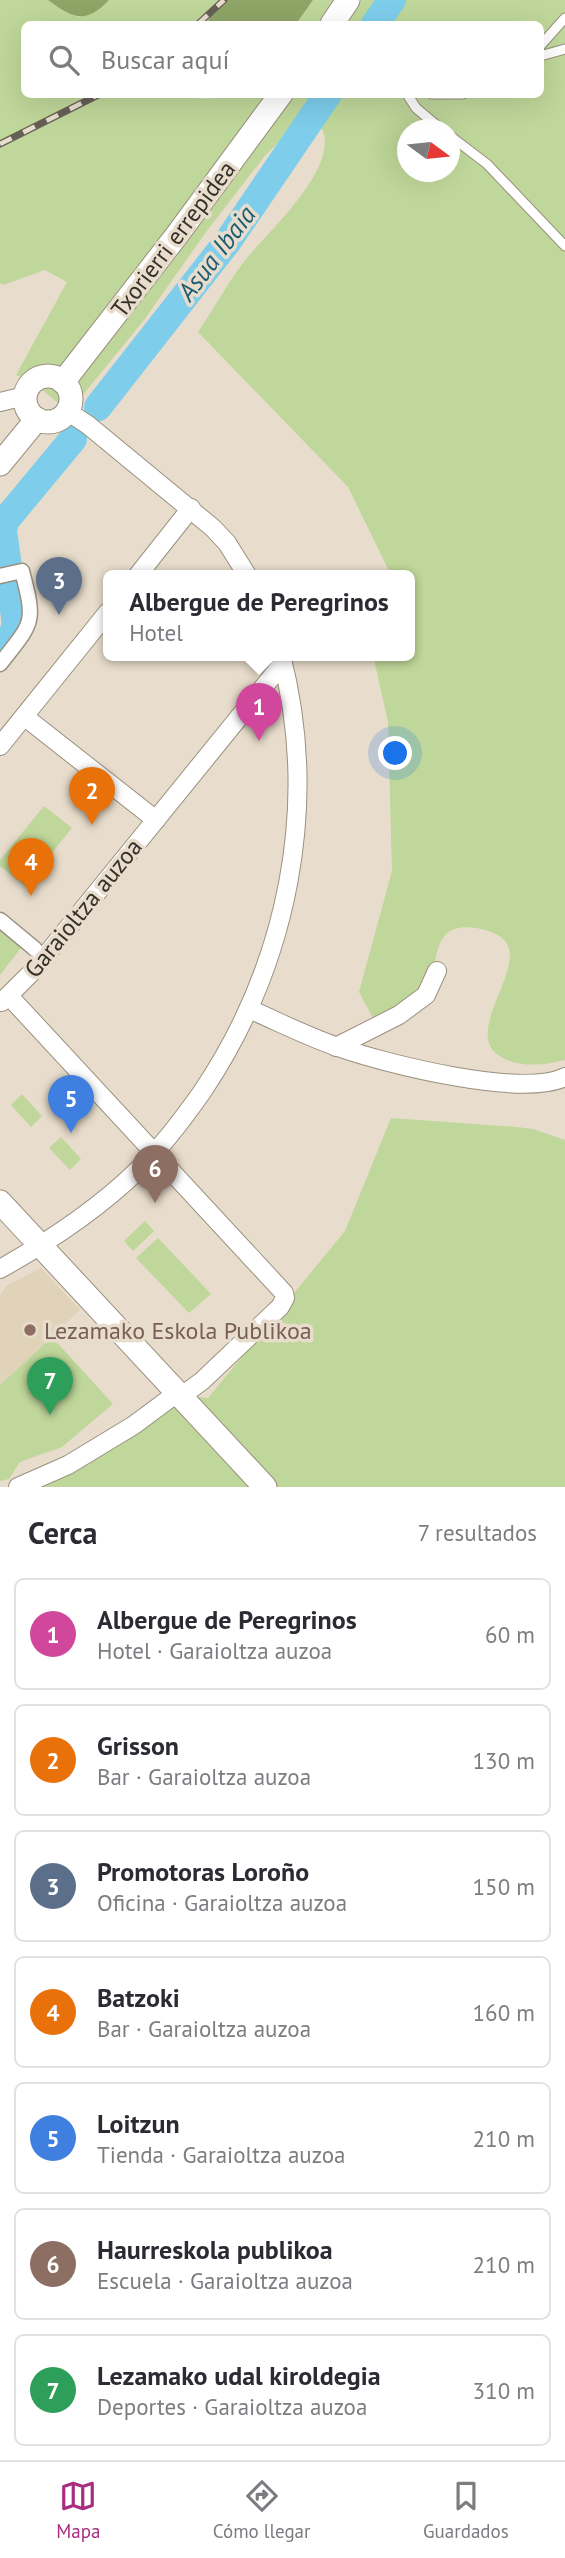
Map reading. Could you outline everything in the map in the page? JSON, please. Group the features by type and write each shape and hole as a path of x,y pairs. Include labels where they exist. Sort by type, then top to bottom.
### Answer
{"street":[{"path":"334,21 348,0"},
{"name":"Txorierri errepidea","path":"63,382 177,235 278,98"},
{"path":"45,376 55,377 63,382 71,396 67,411 53,421 37,419 30,413 25,396 35,380 45,376"},
{"path":"0,402 25,396"},
{"path":"67,411 191,508 227,543 244,570"},
{"path":"0,464 37,419"},
{"path":"142,570 191,508"},
{"path":"0,576 22,571 30,620 28,628 0,664"},
{"path":"0,746 103,618"},
{"name":"Garaioltza auzoa","path":"18,1487 68,1465 134,1425 212,1372 285,1298 284,1293 155,1153 5,1000 34,970 156,820 259,692 281,661"},
{"name":"Garaioltza auzoa","path":"0,1269 41,1246 105,1200 155,1153 226,1056 249,1009 272,949 286,896 295,840 296,734 282,661"},
{"path":"259,692 279,691 290,696"},
{"name":"Garaioltza auzoa","path":"25,717 156,820"},
{"path":"0,920 35,949"},
{"path":"336,1046 399,1015 426,995 438,971"},
{"path":"249,1009 336,1046 436,1073 538,1085 565,1077"},
{"path":"0,1202 179,1395 257,1484"}],"lane":[{"path":"544,42 565,18"},
{"path":"544,55 565,49"},
{"path":"409,98 415,108 428,119"},
{"path":"460,143 487,164 565,246"}],"shaded area":[{"name":"Lezamako Eskola Publikoa","path":"41,1268 80,1310 0,1385 0,1296 6,1286"}],"green space":[{"path":"0,0 48,0 78,17 97,11 109,0 221,0 208,21 21,21 21,98 206,99 544,98 544,21 298,21 313,0 565,0 565,1060 521,1064 507,1060 493,1051 488,1038 489,1022 510,957 505,940 488,931 461,928 450,931 443,937 431,979 419,1004 382,1035 359,992 392,871 388,722 374,661 415,661 415,570 389,570 348,487 198,332 239,268 286,215 314,176 322,157 325,139 319,124 307,122 299,126 264,157 206,232 144,320 69,412 30,380 16,375 67,282 45,270 3,285 0,283"},
{"path":"48,0 109,0 93,13 79,16 72,15"},
{"path":"221,0 313,0 298,21 208,21"},
{"path":"44,806 72,828 25,886 0,866 0,860"},
{"path":"0,924 24,944 0,975"},
{"path":"22,1094 42,1116 31,1127 11,1105"},
{"path":"391,1118 533,1129 565,1140 565,1487 33,1487 170,1393 208,1398 345,1231"},
{"path":"61,1137 81,1159 70,1170 49,1148"},
{"path":"145,1221 154,1231 133,1251 124,1241"},
{"path":"158,1238 211,1294 189,1313 136,1258"},
{"path":"52,1337 113,1404 62,1447 20,1462 9,1479 0,1481 0,1385"}],"waterway":[{"name":"Asua Ibaia","path":"377,21 392,0"},
{"name":"Asua Ibaia","path":"98,407 228,241 325,98"},
{"name":"Asua Ibaia","path":"0,651 10,640 16,625 3,531 5,521 73,439"}],"railway":[{"path":"201,21 224,0"},
{"path":"0,144 92,98"}],"place":[{"name":"Promotoras Loroño","path":"59,615"},
{"name":"Albergue de Peregrinos","path":"259,741"},
{"name":"Grisson","path":"92,825"},
{"name":"Batzoki","path":"31,896"},
{"name":"Loitzun","path":"71,1133"},
{"name":"Haurreskola publikoa","path":"155,1203"},
{"name":"Lezamako Eskola Publikoa","path":"30,1330"},
{"name":"Lezamako udal kiroldegia","path":"50,1415"}]}
